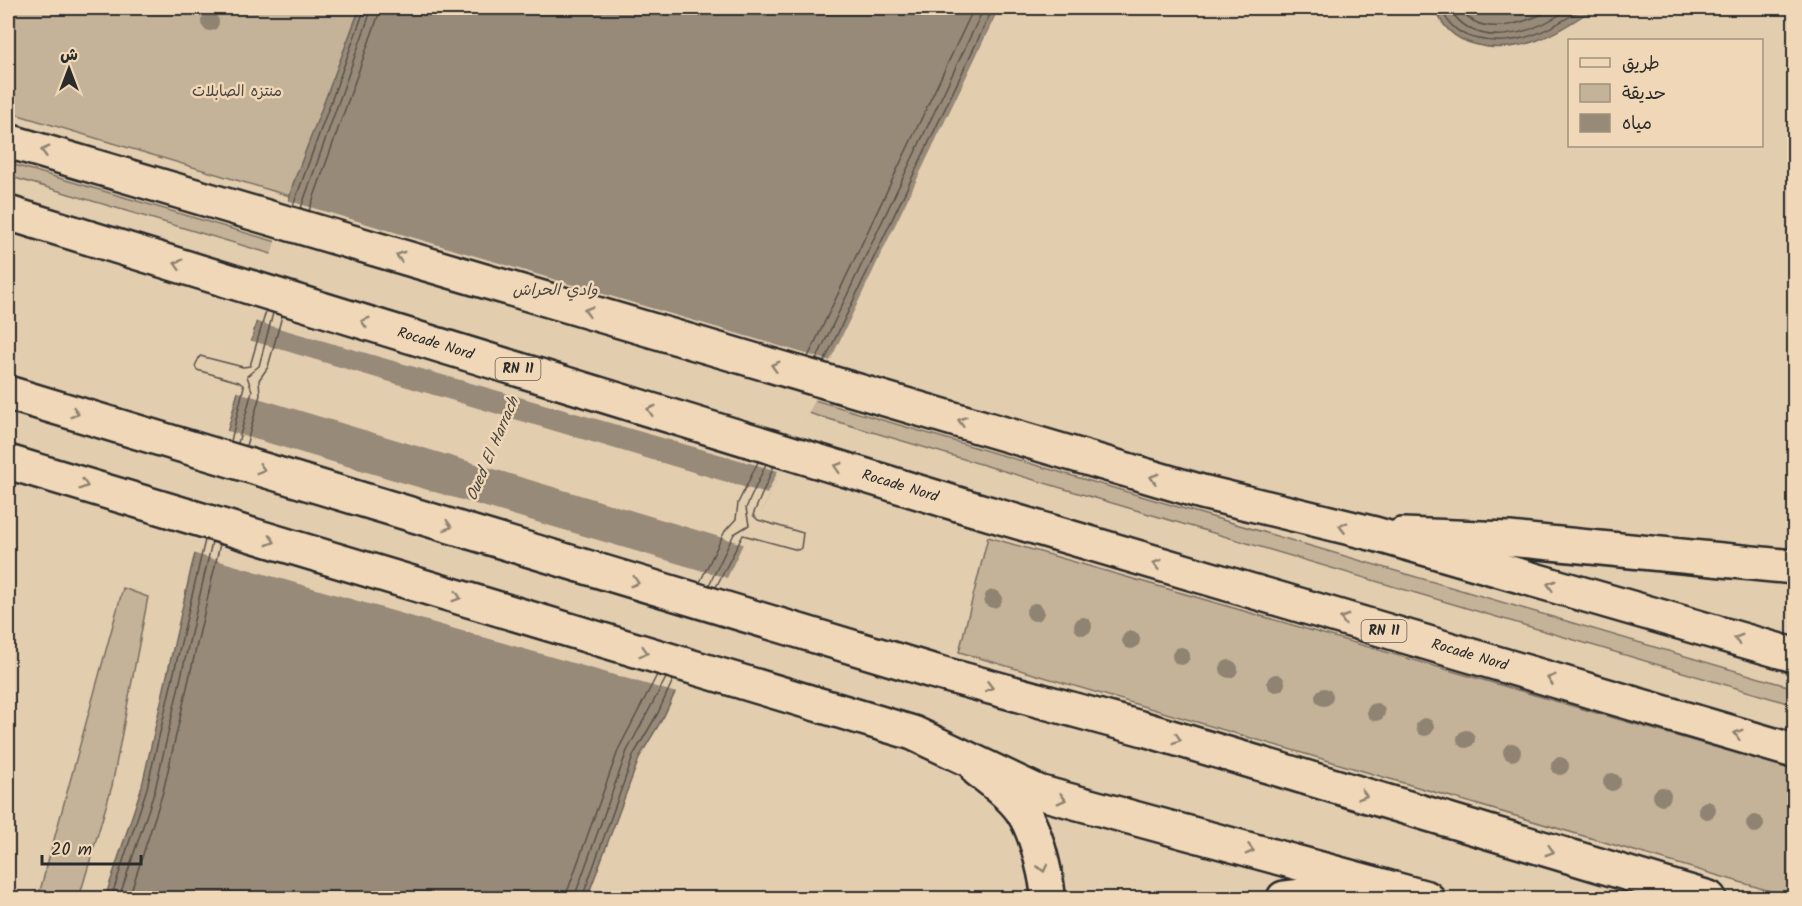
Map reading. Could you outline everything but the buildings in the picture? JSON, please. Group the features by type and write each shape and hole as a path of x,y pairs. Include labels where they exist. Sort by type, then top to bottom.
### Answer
{"main road":[{"path":"8,141 1202,492 1375,534 1794,655"},
{"name":"Rocade Nord","path":"8,213 974,509 1794,751"},
{"path":"13,395 932,671 1144,729 1708,898"},
{"path":"8,462 913,733 1038,792 1426,898"},
{"path":"1375,534 1509,539 1794,567"},
{"path":"962,758 1003,789 1026,816 1034,830 1048,898"},
{"path":"1284,898 1324,892 1375,891 1426,898"}],"green space":[{"name":"منتزه الصابلات","path":"8,8 360,8 290,196 8,112"},
{"path":"8,163 1794,688 1794,705 8,176"},
{"path":"988,537 1794,770 1794,898 959,652"},
{"path":"123,588 148,597 112,786 79,898 38,898"}],"water":[{"name":"وادي الحراش","path":"360,8 999,8 664,716 640,756 587,898 105,898 142,786 192,565 293,184"},
{"path":"1435,8 1594,8 1552,34 1537,40 1522,45 1491,47 1460,39 1445,26"}],"pier":[{"path":"999,8 1002,8 762,511 815,527 807,559 804,561 747,544 677,693 192,553 224,430 727,578 743,544 185,376 183,372 192,347 195,345 244,358 249,340 767,494 778,471 254,321 286,200 830,361"}],"water label":[{"name":"Oued El Harrach","path":"493,449"}]}
